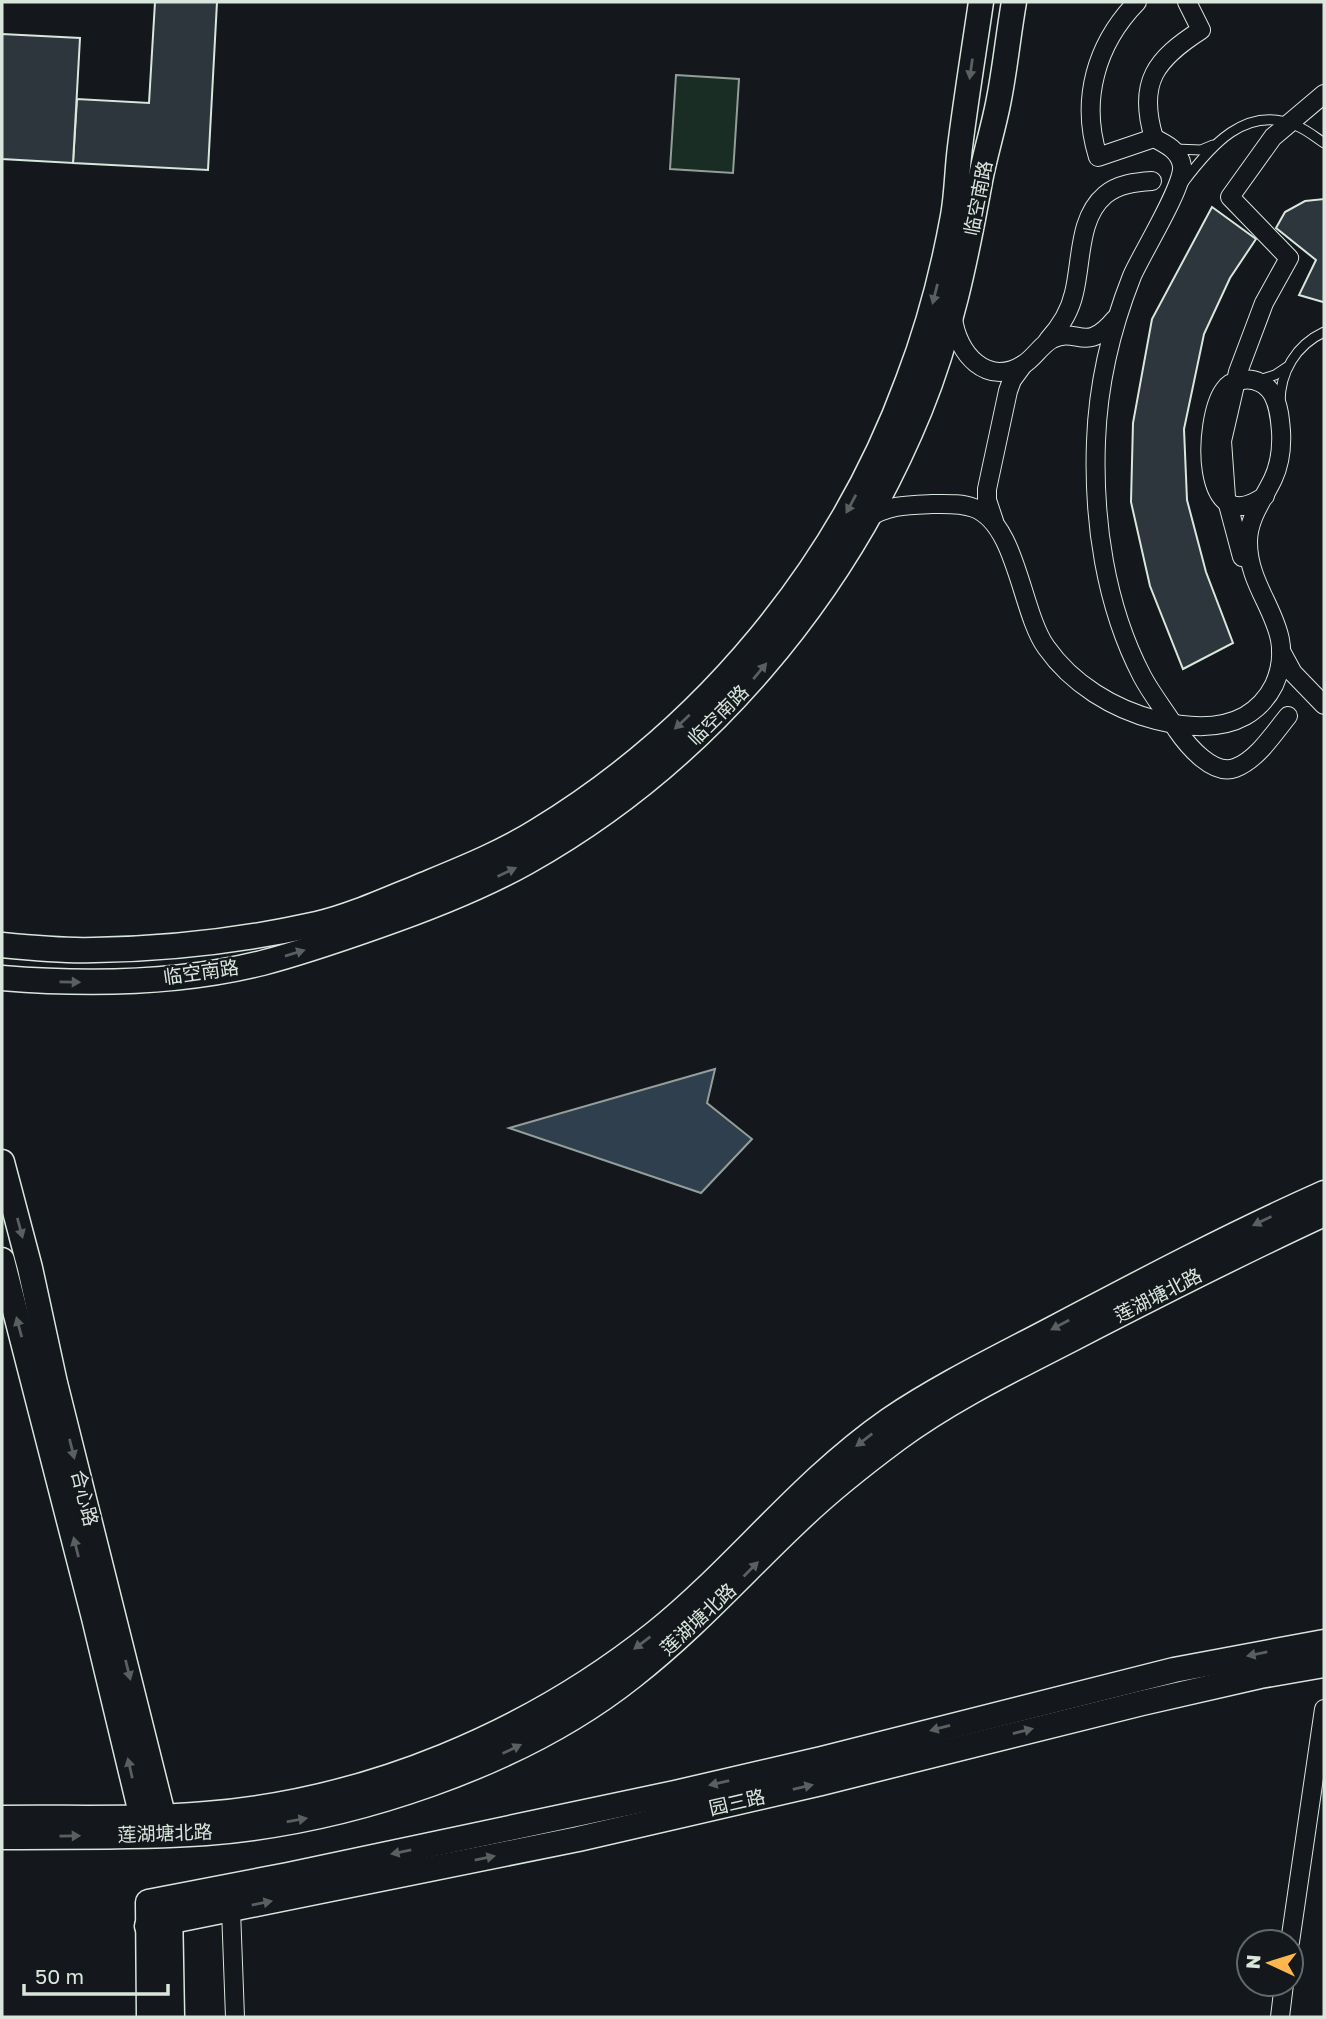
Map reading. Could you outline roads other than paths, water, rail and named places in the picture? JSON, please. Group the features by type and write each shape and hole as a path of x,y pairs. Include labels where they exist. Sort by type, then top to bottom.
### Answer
{"main road":[{"name":"临空南路","path":"2,946 93,951 137,948 247,936 320,923 466,867 534,834 637,762 689,716 801,586 846,514 871,466 908,381 934,300 953,215 981,2"},
{"name":"临空南路","path":"2,978 132,981 188,976 261,963 331,943 412,914 524,864 575,834 624,800 720,715 760,672 838,569 896,464 920,409 952,312 969,243 981,176 999,101 1014,2"},
{"name":"合心路","path":"2,1162 30,1268 155,1825"},
{"name":"莲湖塘北路","path":"2,1837 155,1825 313,1797 376,1780 488,1737 551,1705 602,1673 657,1631 715,1579 824,1472 889,1420 943,1387 1121,1292 1324,1193"},
{"name":"莲湖塘北路","path":"2,1818 260,1827 381,1800 508,1752 558,1725 631,1678 676,1641 840,1482 901,1436 951,1404 1020,1366 1141,1303 1324,1214"},
{"name":"合心路","path":"2,1260 91,1604 155,1825"},
{"name":"园三路","path":"159,1912 301,1873 822,1759 1174,1670 1324,1642"},
{"name":"园三路","path":"159,1912 231,1910 592,1836 821,1783 1142,1703 1260,1676 1324,1665"},
{"path":"149,2017 159,1912"},
{"path":"159,1912 172,2017"}],"street":[{"path":"1137,2 1113,31 1103,48 1095,71 1090,113 1092,132 1098,157 1154,138"},
{"path":"1187,2 1201,30 1163,58 1154,72 1147,105 1154,138 1172,149 1179,157 1182,168 1180,181 1144,250 1118,316 1100,389 1096,438 1097,500 1103,555 1118,620 1143,678 1187,745"},
{"path":"1324,94 1273,137 1230,197 1289,258 1264,303 1245,381 1222,441 1243,564 1267,623 1293,673 1324,705"},
{"path":"1044,345 1069,311 1083,241 1095,207 1105,195 1118,187 1152,181"},
{"path":"952,312 957,341 979,365 991,371 1003,372 1024,364"},
{"path":"997,528 990,511 987,489 1012,380 1024,364 1053,338 1064,336 1088,339 1098,336 1118,316"},
{"path":"1144,717 1206,726 1221,724 1246,715 1260,704 1272,690 1278,675 1282,653 1280,638 1250,562 1249,530 1253,515 1265,496 1280,459 1280,415 1270,390 1264,384 1245,381"},
{"path":"1231,504 1245,506 1265,496"},
{"path":"866,519 891,506 954,503 988,515 1006,542 1035,629 1056,661 1084,687 1107,701 1144,717 1213,765 1224,769 1234,768 1258,750 1288,716"},
{"path":"1231,504 1244,516 1249,530"},
{"path":"1292,1928 1324,1709"},
{"path":"231,1910 235,2017"},
{"path":"1280,2017 1282,1998"}],"lane":[{"path":"1172,149 1201,150 1217,143 1246,123 1266,119 1290,123 1324,143"},
{"path":"1174,194 1217,143"},
{"path":"1280,415 1281,384 1289,366 1301,348 1324,332"},
{"path":"1245,381 1275,375 1289,366"}],"water":[{"path":"715,1069 707,1103 752,1139 701,1193 509,1128"}]}
